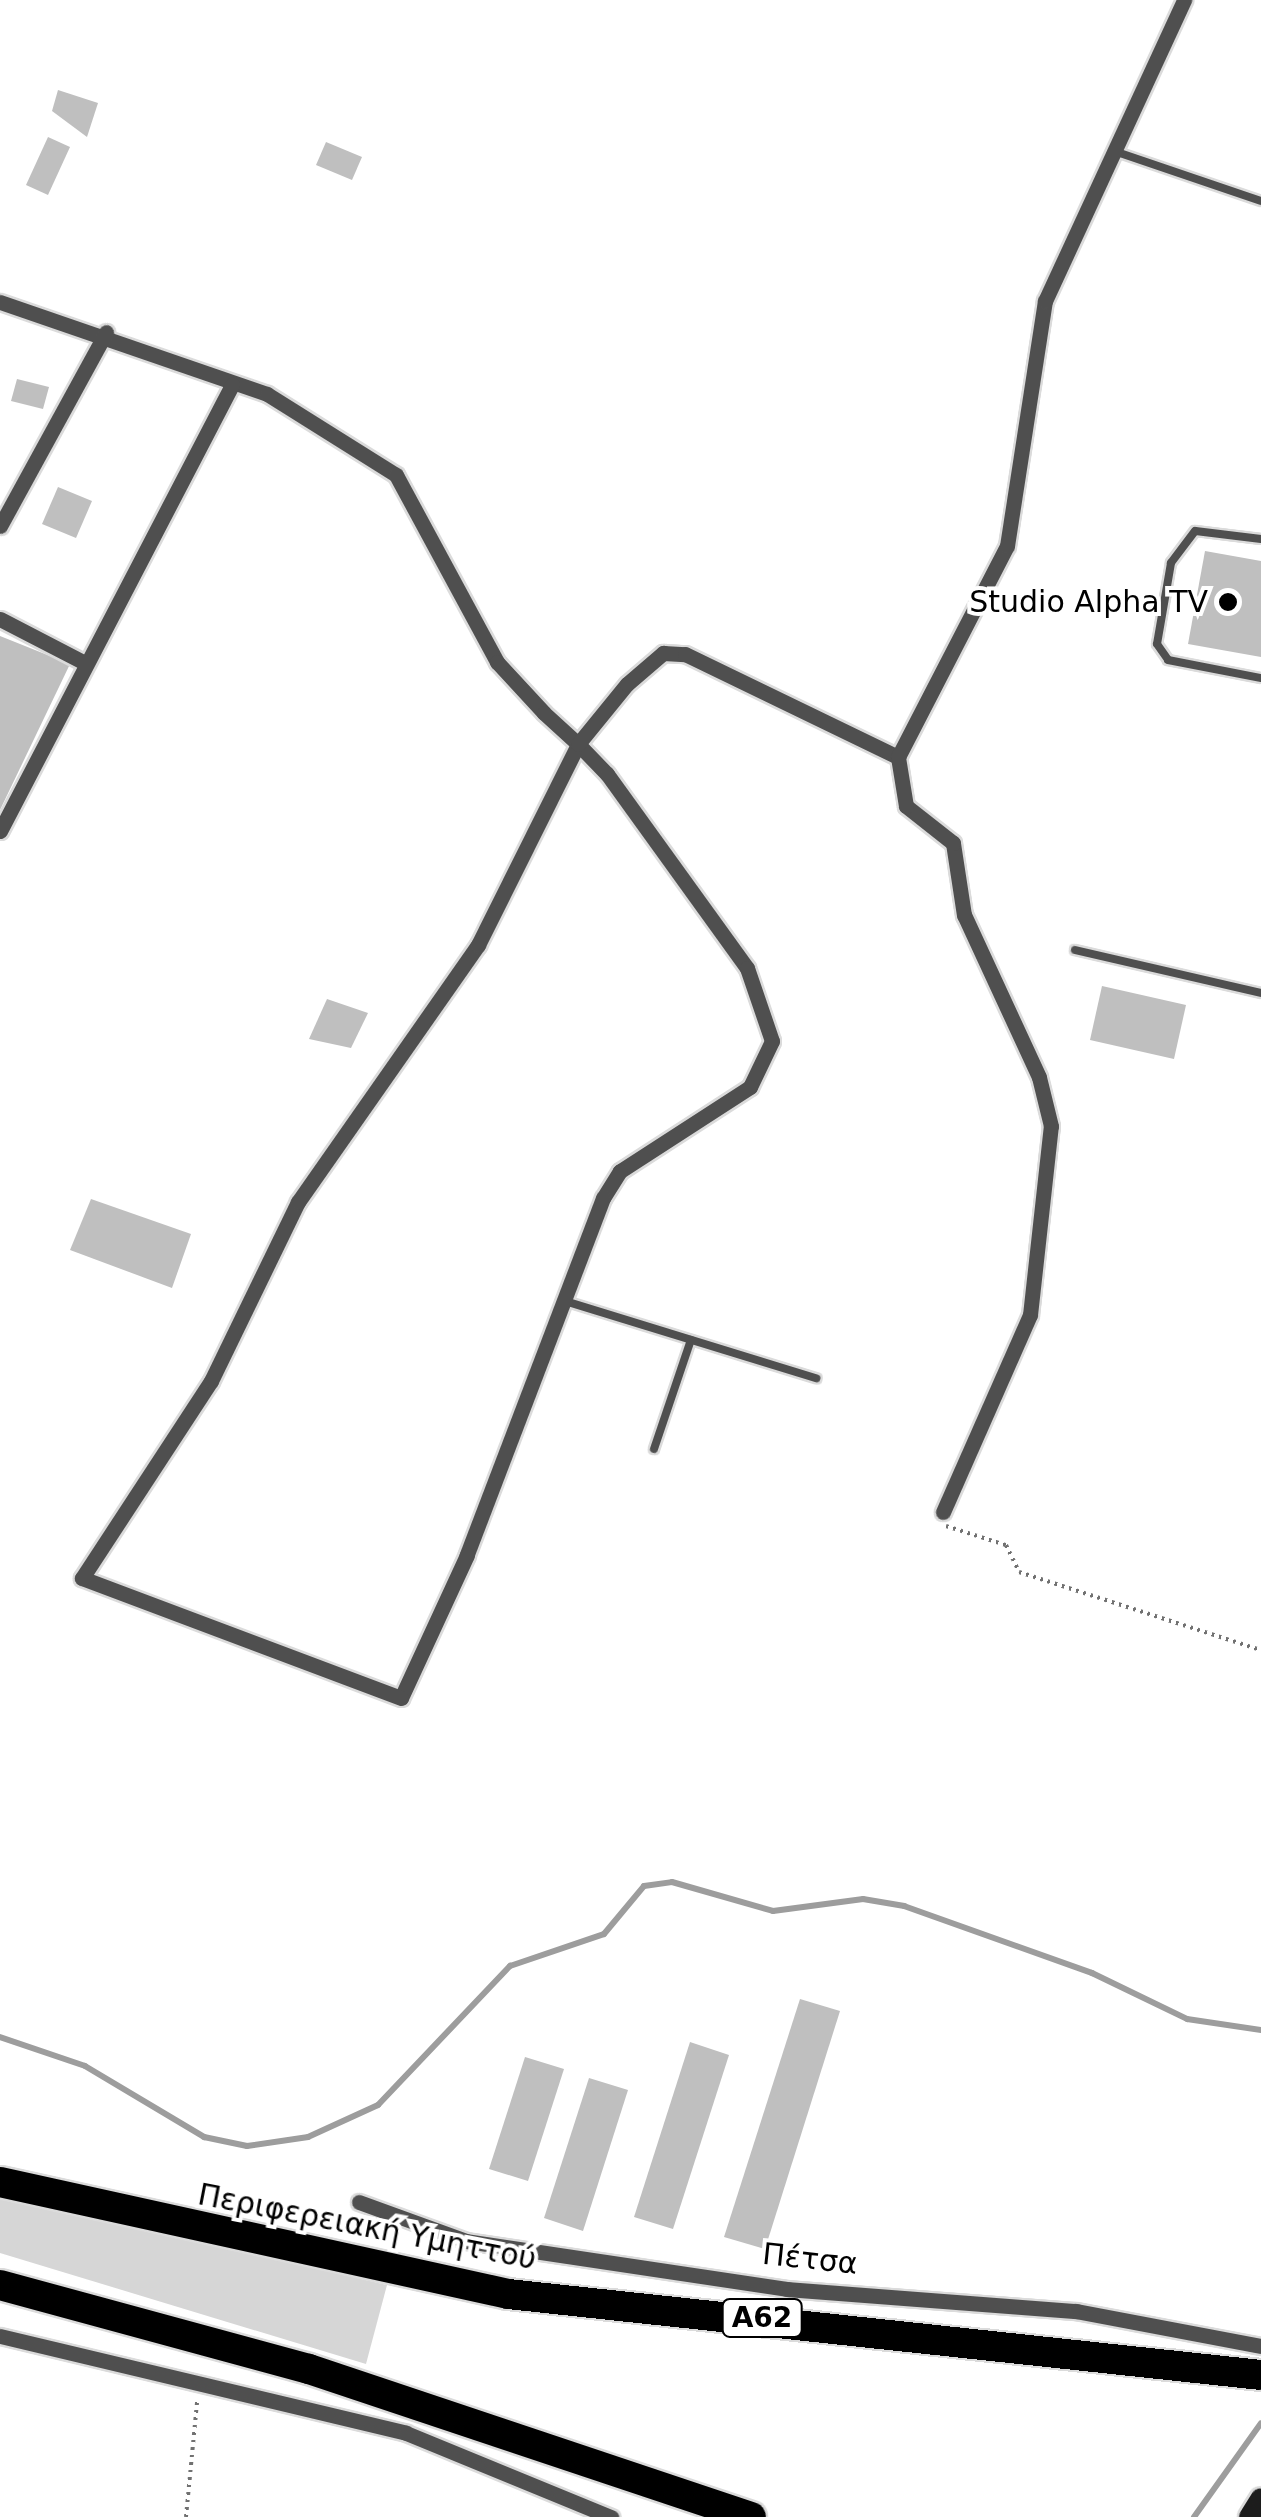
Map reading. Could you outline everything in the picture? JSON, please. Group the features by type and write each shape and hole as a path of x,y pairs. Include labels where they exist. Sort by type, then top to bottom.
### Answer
{"highway":[{"name":"Περιφερειακή Υμηττού","path":"0,2182 508,2294 1261,2375"},
{"path":"0,2284 293,2364 751,2517"}],"main road":[{"path":"1249,2517 1261,2498"}],"street":[{"path":"943,1512 1030,1315 1052,1126 1039,1077 964,915 954,843 906,806 898,757 1007,546 1044,300 1117,152 1184,0"},
{"path":"0,302 106,332 304,412 396,475 497,662 578,744 747,968 772,1041 750,1087 620,1171 401,1698 82,1578 211,1381 298,1202 478,946 578,744 652,659 673,652 898,757"},
{"path":"0,526 106,332"},
{"path":"0,831 232,385"},
{"path":"0,619 85,664"},
{"name":"Πέτσα","path":"359,2202 483,2243 787,2288 1076,2311 1261,2346"},
{"path":"0,2336 200,2389 406,2433 611,2517"}],"lane":[{"path":"1117,152 1261,201"},
{"path":"1261,539 1195,531 1171,563 1156,644 1168,660 1261,678"},
{"path":"1075,950 1261,993"},
{"path":"565,1301 816,1378"},
{"path":"654,1449 691,1340"}],"path":[{"path":"943,1512 948,1531 1006,1545 1019,1572 1261,1650"},
{"path":"186,2517 200,2389"}],"shaded area":[{"path":"0,2195 387,2285 366,2364 0,2253"}],"building":[{"path":"58,90 98,103 87,137 52,111"},
{"path":"48,137 70,147 48,195 26,185"},
{"path":"326,142 362,157 352,180 316,165"},
{"path":"17,379 49,387 43,409 11,401"},
{"path":"58,487 92,501 76,538 42,524"},
{"name":"Studio Alpha TV","path":"1205,551 1261,561 1261,657 1188,644"},
{"path":"0,636 70,664 0,810"},
{"path":"1102,986 1186,1005 1174,1059 1090,1040"},
{"path":"327,999 368,1013 351,1048 309,1039"},
{"path":"91,1199 191,1234 172,1288 70,1250"},
{"path":"800,1999 840,2011 765,2249 724,2237"},
{"path":"690,2042 729,2055 673,2229 634,2217"},
{"path":"525,2057 564,2069 528,2181 489,2169"},
{"path":"589,2078 628,2090 583,2231 544,2218"}],"waterway":[{"path":"0,2037 85,2066 204,2137 247,2146 308,2137 378,2105 510,1966 604,1934 644,1886 672,1882 773,1911 863,1899 904,1906 1092,1973 1187,2019 1261,2030"},
{"path":"1194,2517 1261,2423"}],"place":[{"name":"Studio Alpha TV","path":"1228,602"}]}
